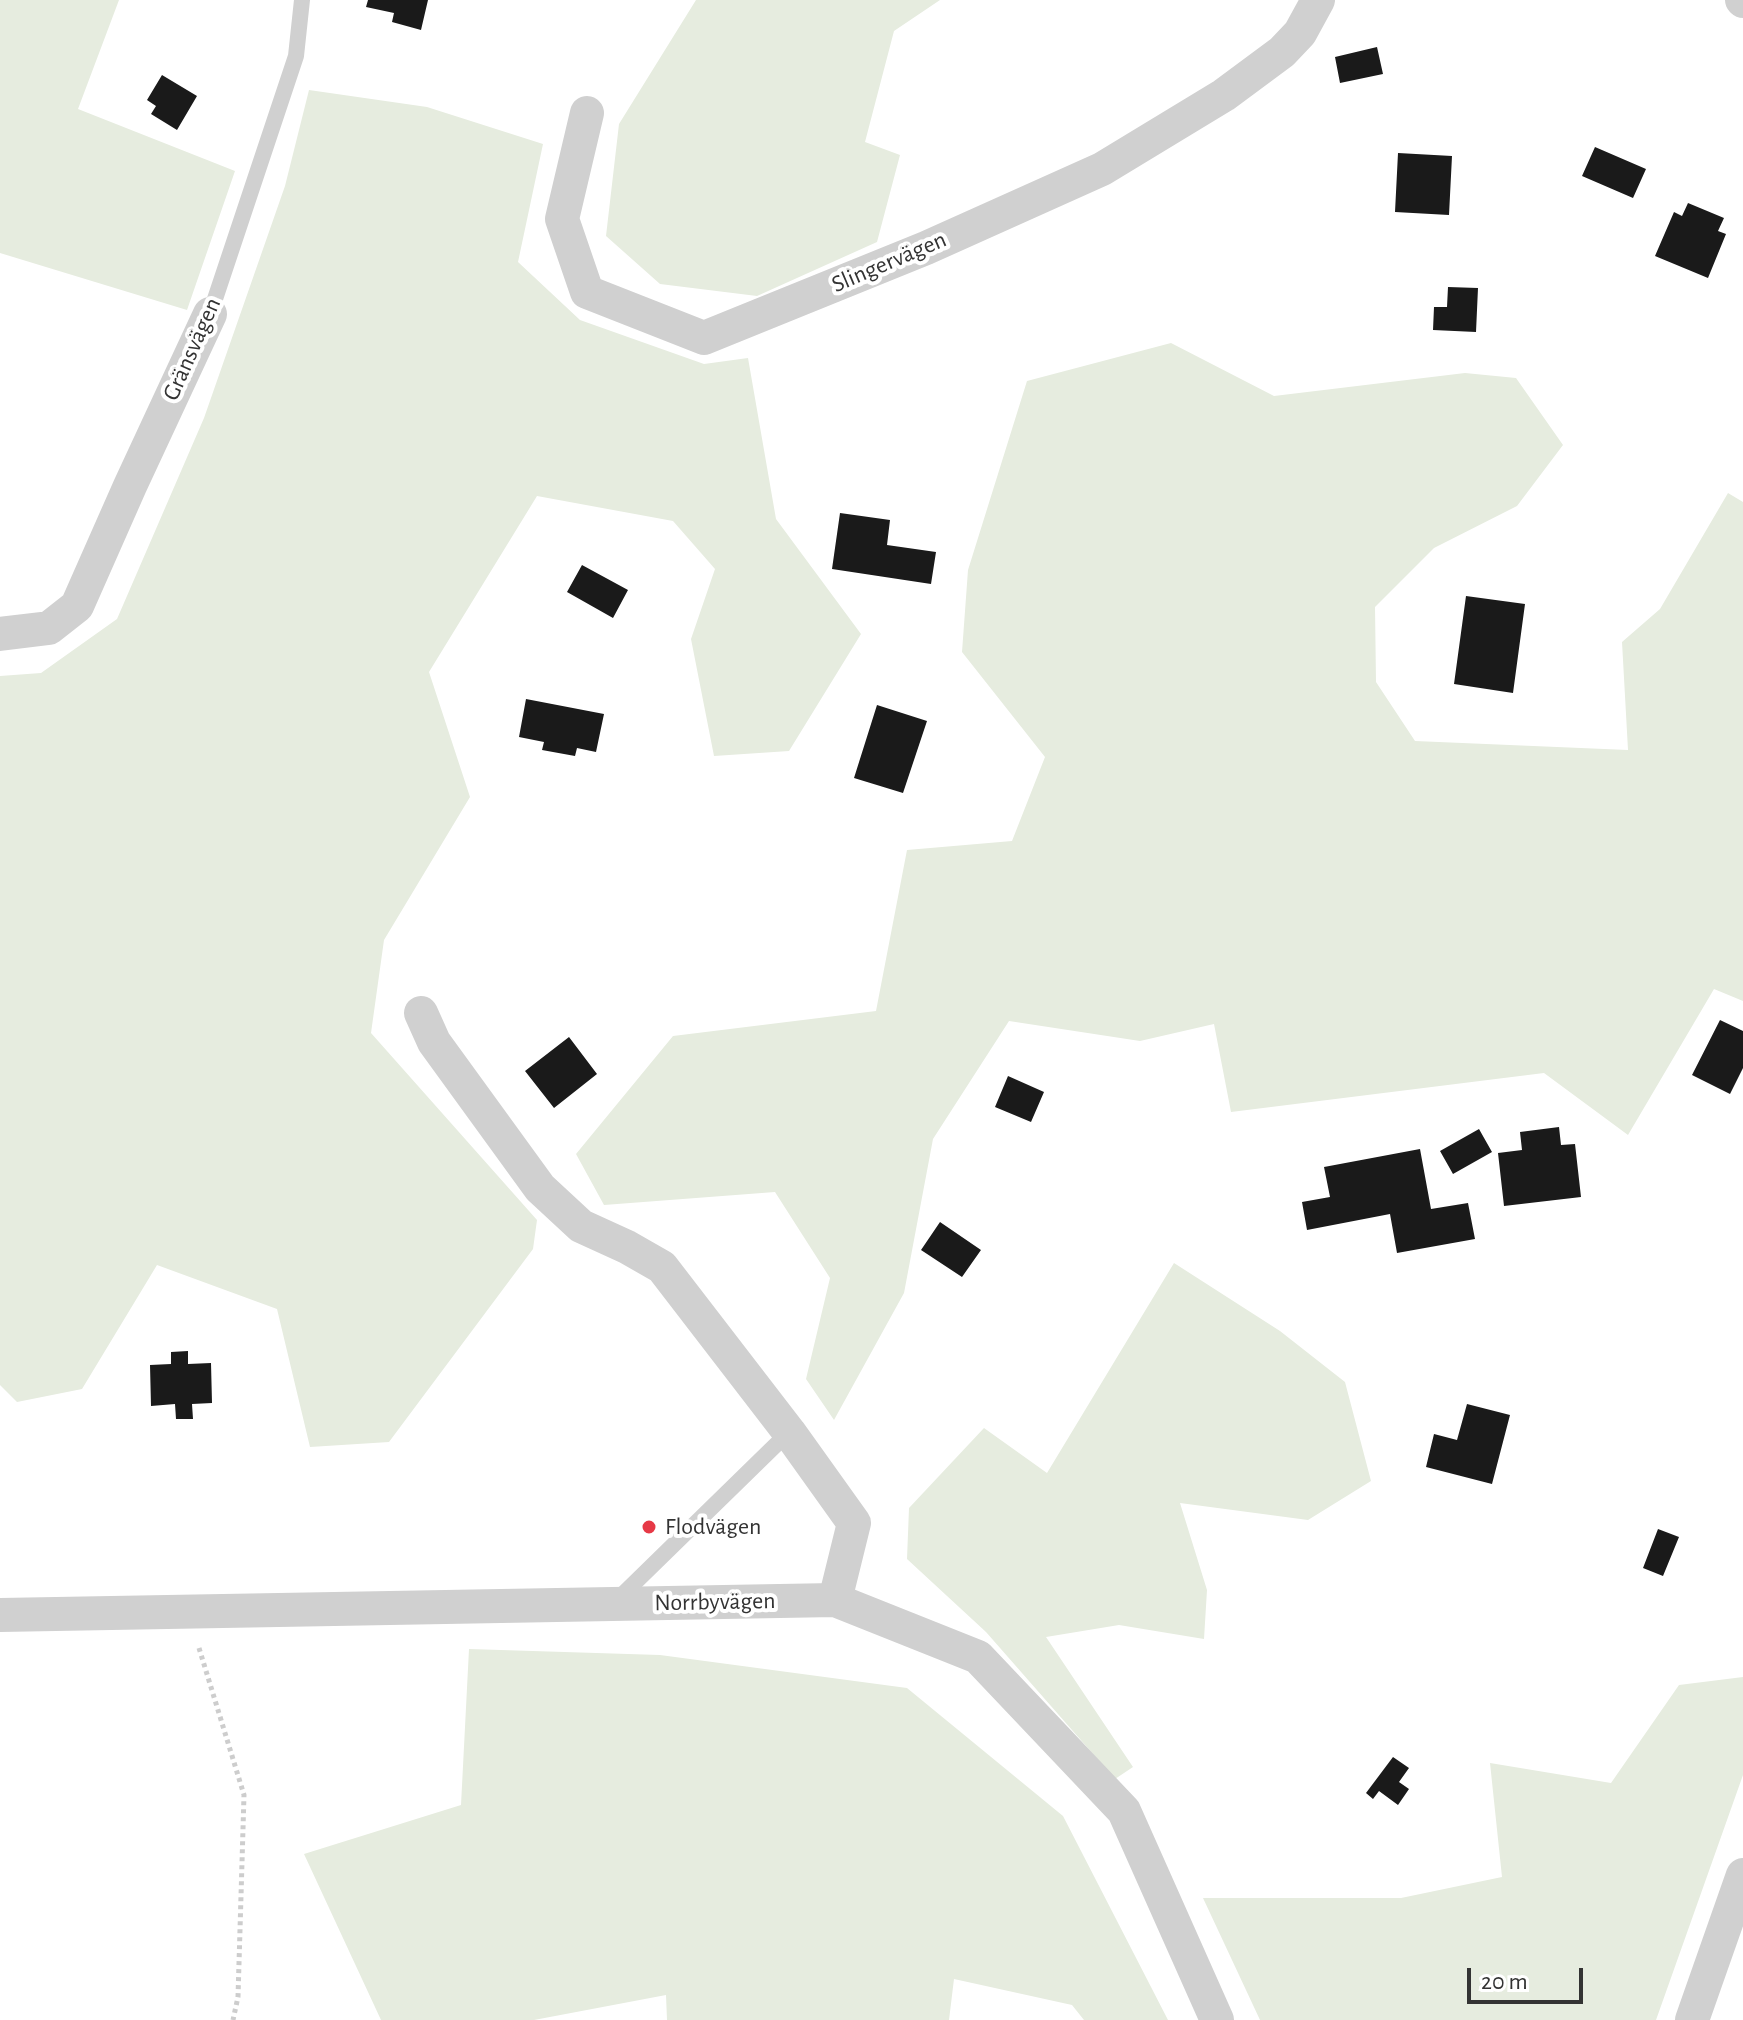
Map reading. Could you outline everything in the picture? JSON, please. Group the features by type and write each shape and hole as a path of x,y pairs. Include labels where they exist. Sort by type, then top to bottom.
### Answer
{"street":[{"name":"Slingervägen","path":"587,113 562,219 587,292 704,338 917,252 1102,169 1224,95 1282,52 1300,33 1318,0"},
{"name":"Gränsvägen","path":"0,634 15,635 49,628 77,606 210,314"},
{"path":"421,1013 434,1042 540,1188 581,1226 662,1267 789,1432 854,1523 835,1600"},
{"name":"Norrbyvägen","path":"0,1615 835,1600 978,1657 1124,1811 1217,2020"},
{"path":"1692,2020 1743,1875"}],"lane":[{"name":"Gränsvägen","path":"210,314 296,56 302,0"},
{"path":"612,1604 789,1432"}],"path":[{"path":"188,1613 244,1795 238,1997 233,2020"}],"shaded area":[{"path":"0,0 119,0 78,109 235,171 187,310 0,253"},
{"path":"696,0 940,0 894,31 865,142 900,155 877,242 757,296 660,284 606,236 619,124"},
{"path":"309,90 427,107 543,144 518,262 580,320 704,364 748,358 776,519 861,634 789,751 714,756 691,639 715,569 673,521 537,496 429,672 470,797 384,940 371,1033 537,1220 533,1249 389,1442 310,1447 277,1309 157,1265 82,1389 17,1402 0,1385 0,676 41,673 117,619 204,418 285,186"},
{"path":"1171,343 1274,396 1465,373 1516,378 1563,445 1517,506 1434,548 1375,607 1376,682 1415,741 1628,750 1622,642 1660,609 1728,493 1743,502 1743,1001 1714,989 1628,1135 1544,1073 1231,1112 1214,1024 1140,1041 1009,1021 933,1139 904,1293 834,1420 806,1379 830,1278 775,1192 604,1205 576,1154 673,1036 876,1011 907,850 1012,841 1045,757 962,652 968,570 1027,381"},
{"path":"1174,1263 1280,1331 1345,1382 1371,1481 1308,1520 1180,1503 1207,1590 1204,1639 1119,1625 1046,1637 1133,1767 1115,1779 986,1632 907,1559 909,1508 984,1428 1047,1473"},
{"path":"469,1649 660,1655 907,1688 1063,1816 1168,2020 1084,2020 1072,2005 954,1979 949,2020 667,2020 666,1995 534,2020 381,2020 304,1854 461,1805"},
{"path":"1743,1677 1743,1775 1656,2020 1260,2020 1203,1898 1401,1898 1502,1877 1490,1763 1611,1783 1679,1685"}],"building":[{"path":"368,0 428,0 421,30 392,22 394,13 366,7"},
{"path":"1377,47 1383,74 1340,83 1335,57"},
{"path":"162,75 197,96 177,130 151,114 156,106 147,100"},
{"path":"1595,147 1646,169 1633,198 1582,176"},
{"path":"1398,153 1452,156 1449,215 1395,212"},
{"path":"1688,203 1724,218 1718,231 1726,234 1708,278 1655,256 1674,212 1682,216"},
{"path":"1448,287 1478,288 1476,332 1433,330 1434,307 1447,307"},
{"path":"840,513 890,520 887,545 936,552 931,584 832,569"},
{"path":"582,565 628,590 613,618 567,592"},
{"path":"1466,596 1525,604 1513,693 1454,684"},
{"path":"526,699 604,714 596,752 577,748 575,756 542,750 544,742 519,737"},
{"path":"877,705 927,721 903,793 854,778"},
{"path":"1720,1020 1743,1031 1743,1068 1730,1094 1692,1075"},
{"path":"569,1037 597,1074 554,1108 525,1071"},
{"path":"1008,1076 1044,1092 1031,1122 995,1107"},
{"path":"1559,1127 1561,1145 1575,1144 1581,1197 1504,1206 1498,1153 1522,1150 1520,1132"},
{"path":"1479,1129 1492,1152 1453,1174 1440,1151"},
{"path":"1420,1149 1431,1209 1468,1203 1475,1239 1397,1253 1390,1214 1307,1230 1302,1202 1330,1197 1324,1167"},
{"path":"940,1222 981,1250 962,1277 921,1250"},
{"path":"188,1351 188,1364 211,1363 212,1403 192,1404 193,1419 176,1419 175,1404 151,1406 150,1365 171,1364 171,1352"},
{"path":"1467,1404 1510,1415 1492,1484 1426,1467 1434,1434 1457,1440"},
{"path":"1658,1529 1679,1537 1663,1576 1643,1568"},
{"path":"1393,1757 1409,1768 1399,1782 1409,1789 1398,1805 1379,1791 1373,1799 1366,1793"}],"place":[{"name":"Flodvägen","path":"649,1527"}]}
